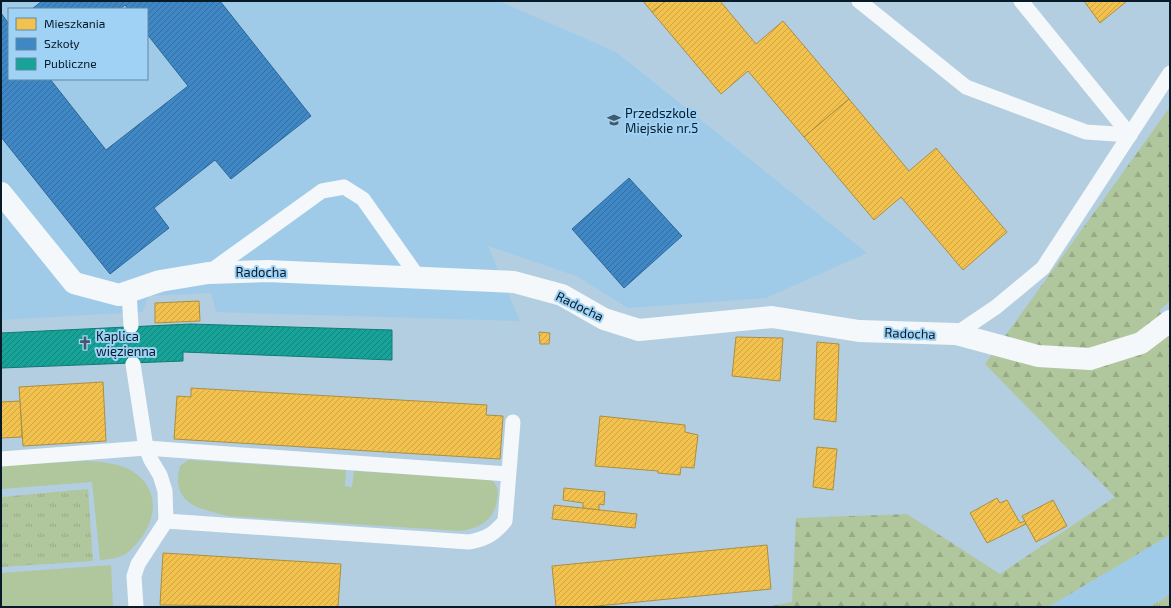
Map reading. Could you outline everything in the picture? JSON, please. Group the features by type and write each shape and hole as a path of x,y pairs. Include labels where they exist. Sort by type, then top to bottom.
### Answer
{"street":[{"name":"Radocha","path":"1,192 74,283 119,295 160,281 208,273 267,271 514,282 562,295 604,319 638,330 772,318 859,331 956,334 1038,356 1090,359 1140,343 1170,321"}],"lane":[{"path":"859,1 966,87 1086,132 1130,135"},
{"path":"1021,1 1130,135"},
{"path":"956,334 996,307 1043,268 1170,73"},
{"path":"208,273 322,191 344,187 363,200 418,277"},
{"path":"129,292 131,326"},
{"path":"133,364 146,448 150,460 160,475 165,491 166,521 136,570 134,576 136,607"},
{"path":"166,521 469,542 484,540 496,533 505,521 513,422"},
{"path":"1,459 146,448 508,474"}],"shaded area":[{"path":"1,1 499,1 616,52 867,253 766,298 628,308 576,276 488,246 520,321 216,312 211,293 149,296 142,312 1,320"},
{"path":"1170,535 1170,595 1149,607 1048,607"}],"green space":[{"path":"1170,107 1170,301 1159,311 1170,324 1170,535 1048,607 766,607 792,602 796,518 907,514 1000,574 1115,497 985,364"},
{"path":"188,460 346,470 345,486 352,487 354,471 486,479 492,480 496,485 498,497 490,518 475,528 461,531 228,516 207,511 190,503 183,497 179,489 178,479 180,466"},
{"path":"87,461 110,463 127,468 141,478 151,493 153,502 152,511 147,529 127,553 112,559 100,560 92,482 1,489 1,465"},
{"path":"88,489 93,561 1,567 1,497"},
{"path":"111,565 113,607 1,607 1,573"},
{"path":"1170,595 1170,607 1149,607"}],"building: Mieszkania":[{"path":"643,1 666,1 652,12"},
{"path":"666,1 720,1 756,44 783,21 849,99 804,137 748,71 721,94 652,12"},
{"path":"1084,1 1127,1 1100,23"},
{"path":"849,99 909,171 936,148 1007,232 963,270 901,197 874,220 804,137"},
{"path":"199,301 200,321 155,323 155,303"},
{"path":"539,332 550,333 549,344 540,344"},
{"path":"736,337 783,338 780,381 732,376"},
{"path":"817,342 839,344 836,422 814,419"},
{"path":"103,382 106,441 23,446 19,387"},
{"path":"191,388 487,405 486,415 503,416 500,459 174,439 177,396 191,397"},
{"path":"20,401 22,437 1,438 1,402"},
{"path":"600,416 685,425 685,432 698,435 694,468 681,467 680,475 658,473 658,471 595,466"},
{"path":"817,447 837,449 833,490 813,487"},
{"path":"564,488 605,492 604,505 599,504 599,510 583,508 583,503 563,500"},
{"path":"997,498 1000,503 1007,500 1020,523 1025,521 1026,524 987,543 970,513"},
{"path":"1053,500 1067,526 1036,542 1022,516"},
{"path":"554,505 637,514 635,528 552,519"},
{"path":"767,545 771,589 587,607 556,607 552,566"},
{"path":"163,553 341,564 338,607 160,605"}],"building: Szkoły":[{"path":"42,1 220,1 311,116 231,179 215,160 154,208 169,228 110,274 1,137 1,13 8,23 8,80 51,80 106,150 188,86 148,35 148,8 127,8 125,5 121,8 33,8"},
{"path":"629,178 682,236 624,288 572,229"}],"building: Publiczne":[{"path":"190,324 392,330 392,360 183,352 183,361 1,368 1,333"}],"place":[{"name":"Przedszkole Miejskie nr.5","path":"614,120"},
{"name":"Kaplica więzienna","path":"85,343"}]}
